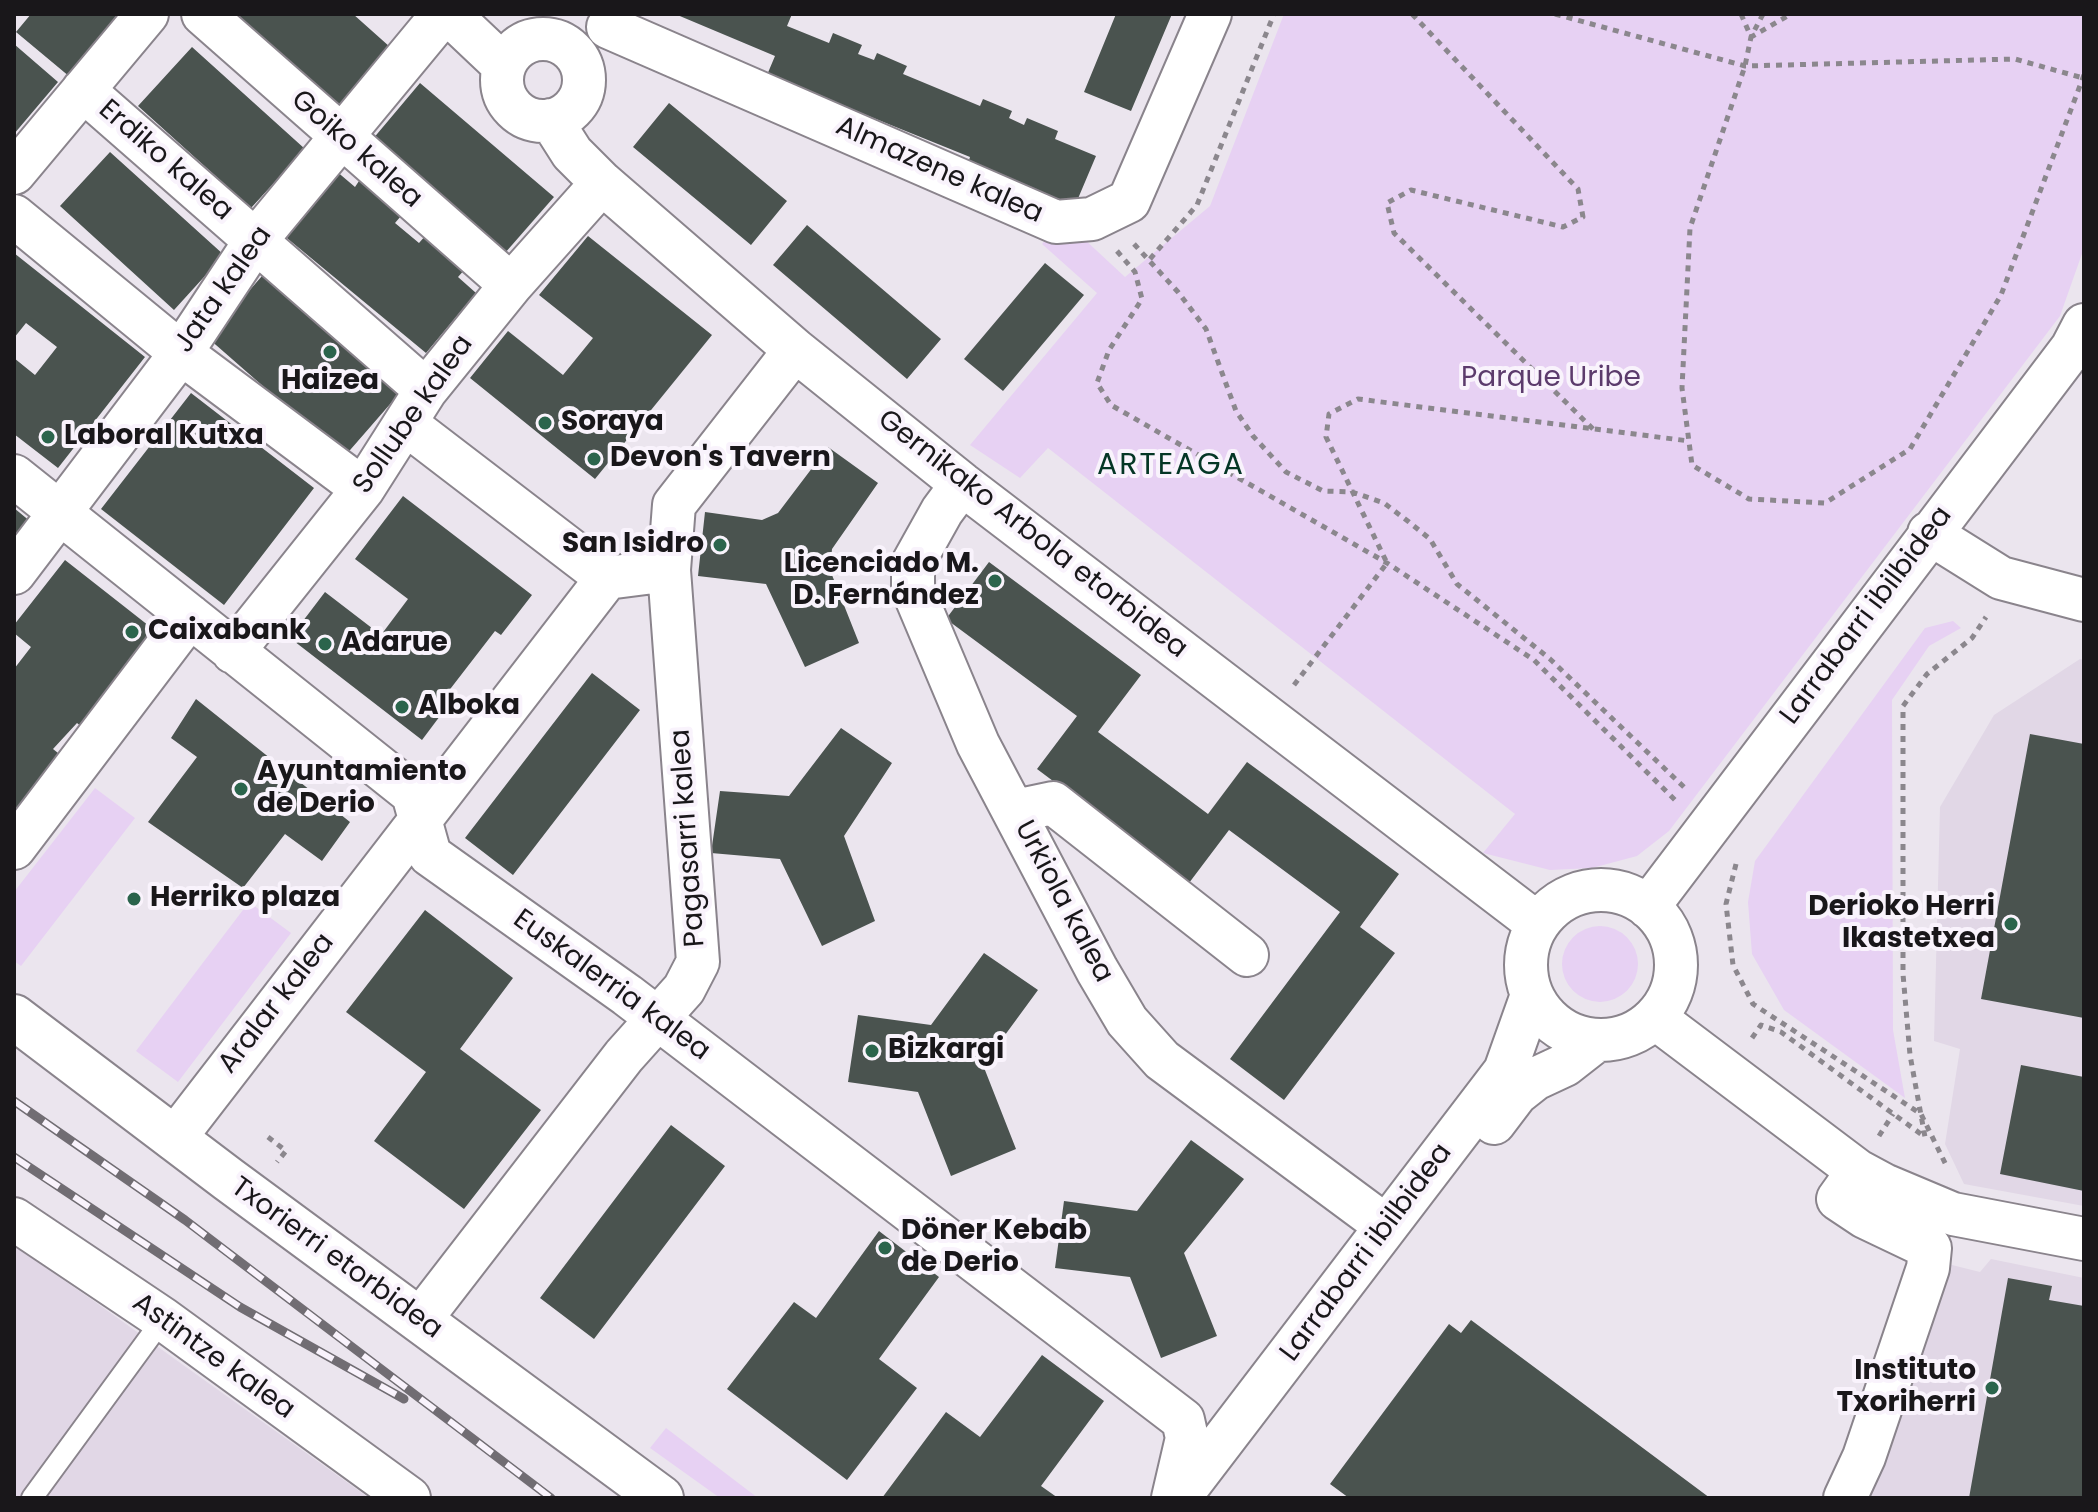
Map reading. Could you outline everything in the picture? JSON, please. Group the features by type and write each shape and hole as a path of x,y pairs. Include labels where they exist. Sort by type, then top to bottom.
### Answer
{"street":[{"path":"14,173 147,14"},
{"name":"Goiko kalea","path":"203,14 511,285"},
{"path":"446,14 504,66"},
{"name":"Jata kalea","path":"14,573 181,353 256,240 340,135 446,14"},
{"name":"Almazene kalea","path":"611,20 1056,222 1093,221 1129,201 1210,14"},
{"path":"577,57 585,44 611,20"},
{"path":"542,39 556,40 577,57 584,83 581,95 563,115 551,120 524,117 514,109 502,85 504,66 517,48 542,39"},
{"name":"Erdiko kalea","path":"83,90 256,240 416,407 607,578"},
{"name":"Gernikako Arbola etorbidea","path":"551,120 572,153 602,183 795,350 962,484 1538,924"},
{"name":"Sollube kalea","path":"233,652 363,489 416,407 511,285 602,183"},
{"path":"14,216 181,353 363,489"},
{"name":"Larrabarri ibilbidea","path":"1648,907 2072,348 2084,325"},
{"name":"Pagasarri kalea","path":"420,1320 624,1056 684,989 698,962 669,570 674,505 795,350"},
{"name":"Euskalerria kalea","path":"14,476 413,794 423,820 430,855 657,1018 1183,1420 1187,1438 1173,1498"},
{"name":"Urkiola kalea","path":"962,484 942,511 913,563 913,590 978,744 1097,970 1127,1021 1162,1060 1386,1226"},
{"path":"1929,533 2001,578 2084,600"},
{"path":"607,578 669,570"},
{"name":"Aralar kalea","path":"174,1139 607,578"},
{"path":"14,848 190,616"},
{"path":"1015,811 1053,803 1247,955"},
{"path":"1589,892 1626,894 1648,907 1665,925 1674,948 1676,973 1669,997 1655,1018 1638,1031 1597,1040 1558,1026 1542,1013 1532,995 1526,971 1528,946 1538,924 1555,906 1589,892"},
{"name":"Larrabarri ibilbidea","path":"1179,1498 1505,1071 1532,995"},
{"name":"Txorierri etorbidea","path":"14,1017 174,1139 661,1498"},
{"path":"1655,1018 1858,1171 1953,1214 2084,1239"},
{"name":"Larrabarri ibilbidea","path":"1211,1498 1516,1094 1535,1079 1565,1065 1597,1040"},
{"path":"1845,1498 1864,1457 1928,1268 1930,1248 1865,1217 1838,1199 1858,1171"},
{"name":"Astintze kalea","path":"14,1219 163,1319 409,1498"}],"lane":[{"path":"32,1498 163,1319"}],"path":[{"path":"1150,259 1197,205 1274,14"},
{"path":"1412,14 1578,189 1583,217 1563,227 1411,190 1387,203 1394,233 1593,429"},
{"path":"1555,14 1745,66 2015,59 2083,77 2001,295 1910,449 1825,503 1749,499 1692,465 1682,388 1690,228 1745,66 1751,37 1763,14"},
{"path":"1741,14 1751,37"},
{"path":"1751,37 1791,14"},
{"path":"1093,221 1124,235 1150,259 1206,329 1236,411 1253,436 1286,472 1323,491 1352,492 1384,503 1430,539 1457,584 1550,659 1682,784 1708,826"},
{"path":"1093,221 1135,272 1142,299 1109,350 1097,383 1111,405 1387,563 1534,660 1739,854 1726,904 1733,965 1753,1004 1921,1114 1952,1177"},
{"path":"1387,563 1326,437 1329,414 1358,399 1689,441"},
{"path":"1269,717 1387,563"},
{"path":"1728,1071 1761,1025 1781,1032 1925,1137 1910,1055 1903,974 1903,706 1927,674 1972,638 1986,618 2001,578"},
{"path":"268,1137 286,1151"}],"shaded area":[{"name":"Derioko Herri Ikastetxea","path":"2080,659 2084,660 2084,1206 1964,1184 1945,1144 1960,1049 1934,1041 1940,807 1994,715"},
{"path":"14,1246 91,1299 369,1498 14,1498"},
{"name":"Instituto Txoriherri","path":"1991,1259 2084,1278 2084,1498 1858,1498 1948,1264 1980,1272"}],"green space":[{"name":"Parque Uribe","path":"1284,14 2084,14 2084,248 2060,316 1669,831 1637,856 1592,868 1550,870 1483,853 1515,814 1048,448 1020,478 970,445 1097,293 1042,244 1048,237 1082,237 1125,277 1210,206"},
{"path":"1953,621 1961,628 1929,646 1892,700 1893,1030 1905,1098 1784,1010 1752,954 1748,902 1755,861 1925,628"},
{"path":"95,788 135,818 21,966 14,961 14,892"},
{"path":"249,902 291,933 178,1082 136,1051"},
{"path":"1600,926 1615,929 1627,937 1635,949 1638,964 1635,979 1627,991 1615,999 1600,1002 1585,999 1573,991 1565,979 1562,964 1565,949 1573,937 1585,929"},
{"path":"666,1428 758,1498 720,1498 650,1448"}],"building":[{"path":"31,14 134,14 76,82 16,32"},
{"path":"234,14 353,14 390,47 339,105"},
{"path":"675,14 792,14 787,26 829,43 833,33 862,45 858,54 874,60 877,53 907,66 903,74 980,106 983,99 1012,111 1009,118 1024,125 1027,118 1058,131 1055,139 1096,156 1074,208 968,164 970,157 767,75 775,56"},
{"path":"1116,14 1172,14 1131,111 1084,92"},
{"path":"14,44 58,82 14,134"},
{"path":"192,47 305,149 251,208 138,106"},
{"path":"420,83 554,197 505,253 372,140"},
{"path":"669,103 787,201 751,245 633,147"},
{"path":"110,152 224,255 174,310 60,206"},
{"path":"335,170 355,187 359,181 401,216 395,223 419,243 426,235 466,268 458,277 476,293 426,353 282,234"},
{"path":"807,225 941,339 907,379 773,265"},
{"path":"588,236 712,335 595,479 470,378 508,331 563,375 593,338 539,295"},
{"path":"14,253 145,357 58,468 14,434 14,358 35,375 57,347 26,323 14,338"},
{"path":"1045,263 1084,295 1003,391 964,359"},
{"path":"262,276 398,395 344,457 208,338"},
{"path":"191,393 314,488 224,605 101,509"},
{"path":"828,447 878,483 832,549 830,570 859,643 805,667 766,584 698,576 705,512 762,520 778,513"},
{"path":"403,496 532,595 501,635 495,631 434,710 440,716 422,740 290,638 325,592 381,635 408,599 355,559"},
{"path":"14,508 31,522 14,547"},
{"path":"65,560 158,633 84,729 77,723 53,749 63,757 14,819 14,669 31,647 14,633 14,625"},
{"path":"989,562 1141,675 1098,732 1208,814 1247,762 1399,874 1360,927 1395,953 1284,1100 1230,1059 1340,912 1229,830 1189,883 1037,769 1077,716 946,619"},
{"path":"592,673 640,710 513,875 465,838"},
{"name":"Ayuntamiento de Derio","path":"196,699 350,822 322,861 285,834 243,888 148,822 197,757 171,738"},
{"path":"841,728 892,763 844,836 875,921 822,946 780,859 711,853 720,791 789,796"},
{"path":"2030,734 2084,744 2084,1018 1981,999"},
{"path":"425,910 513,978 460,1049 541,1110 464,1209 374,1141 426,1072 346,1012"},
{"path":"984,953 1038,990 983,1065 1016,1149 951,1176 918,1092 848,1082 858,1015 931,1025"},
{"path":"2021,1065 2084,1077 2084,1191 2000,1174"},
{"path":"671,1125 725,1166 594,1339 540,1298"},
{"path":"1191,1140 1244,1179 1184,1253 1217,1336 1161,1358 1130,1277 1055,1268 1064,1201 1137,1211"},
{"path":"879,1231 939,1277 879,1359 917,1388 847,1480 727,1389 794,1302 816,1318"},
{"path":"2008,1278 2052,1286 2049,1300 2084,1306 2084,1498 1969,1498"},
{"path":"1471,1320 1710,1498 1349,1498 1330,1484 1449,1324 1461,1333"},
{"path":"1042,1355 1104,1401 1041,1486 1058,1498 882,1498 946,1412 980,1437"}],"railway":[{"path":"14,1101 185,1220 551,1498"},
{"path":"14,1157 240,1307 404,1399"}],"place":[{"name":"Haizea","path":"330,352"},
{"name":"Soraya","path":"545,423"},
{"name":"Laboral Kutxa","path":"48,437"},
{"name":"Devon's Tavern","path":"594,459"},
{"name":"San Isidro","path":"720,545"},
{"name":"Licenciado M. D. Fernández","path":"995,581"},
{"name":"Caixabank","path":"132,632"},
{"name":"Adarue","path":"325,644"},
{"name":"Alboka","path":"402,707"},
{"name":"Ayuntamiento de Derio","path":"241,789"},
{"name":"Herriko plaza","path":"134,899"},
{"name":"Derioko Herri Ikastetxea","path":"2011,924"},
{"name":"Bizkargi","path":"872,1051"},
{"name":"Döner Kebab de Derio","path":"885,1248"},
{"name":"Instituto Txoriherri","path":"1992,1388"}],"district":[{"name":"ARTEAGA","path":"1171,466"}]}
